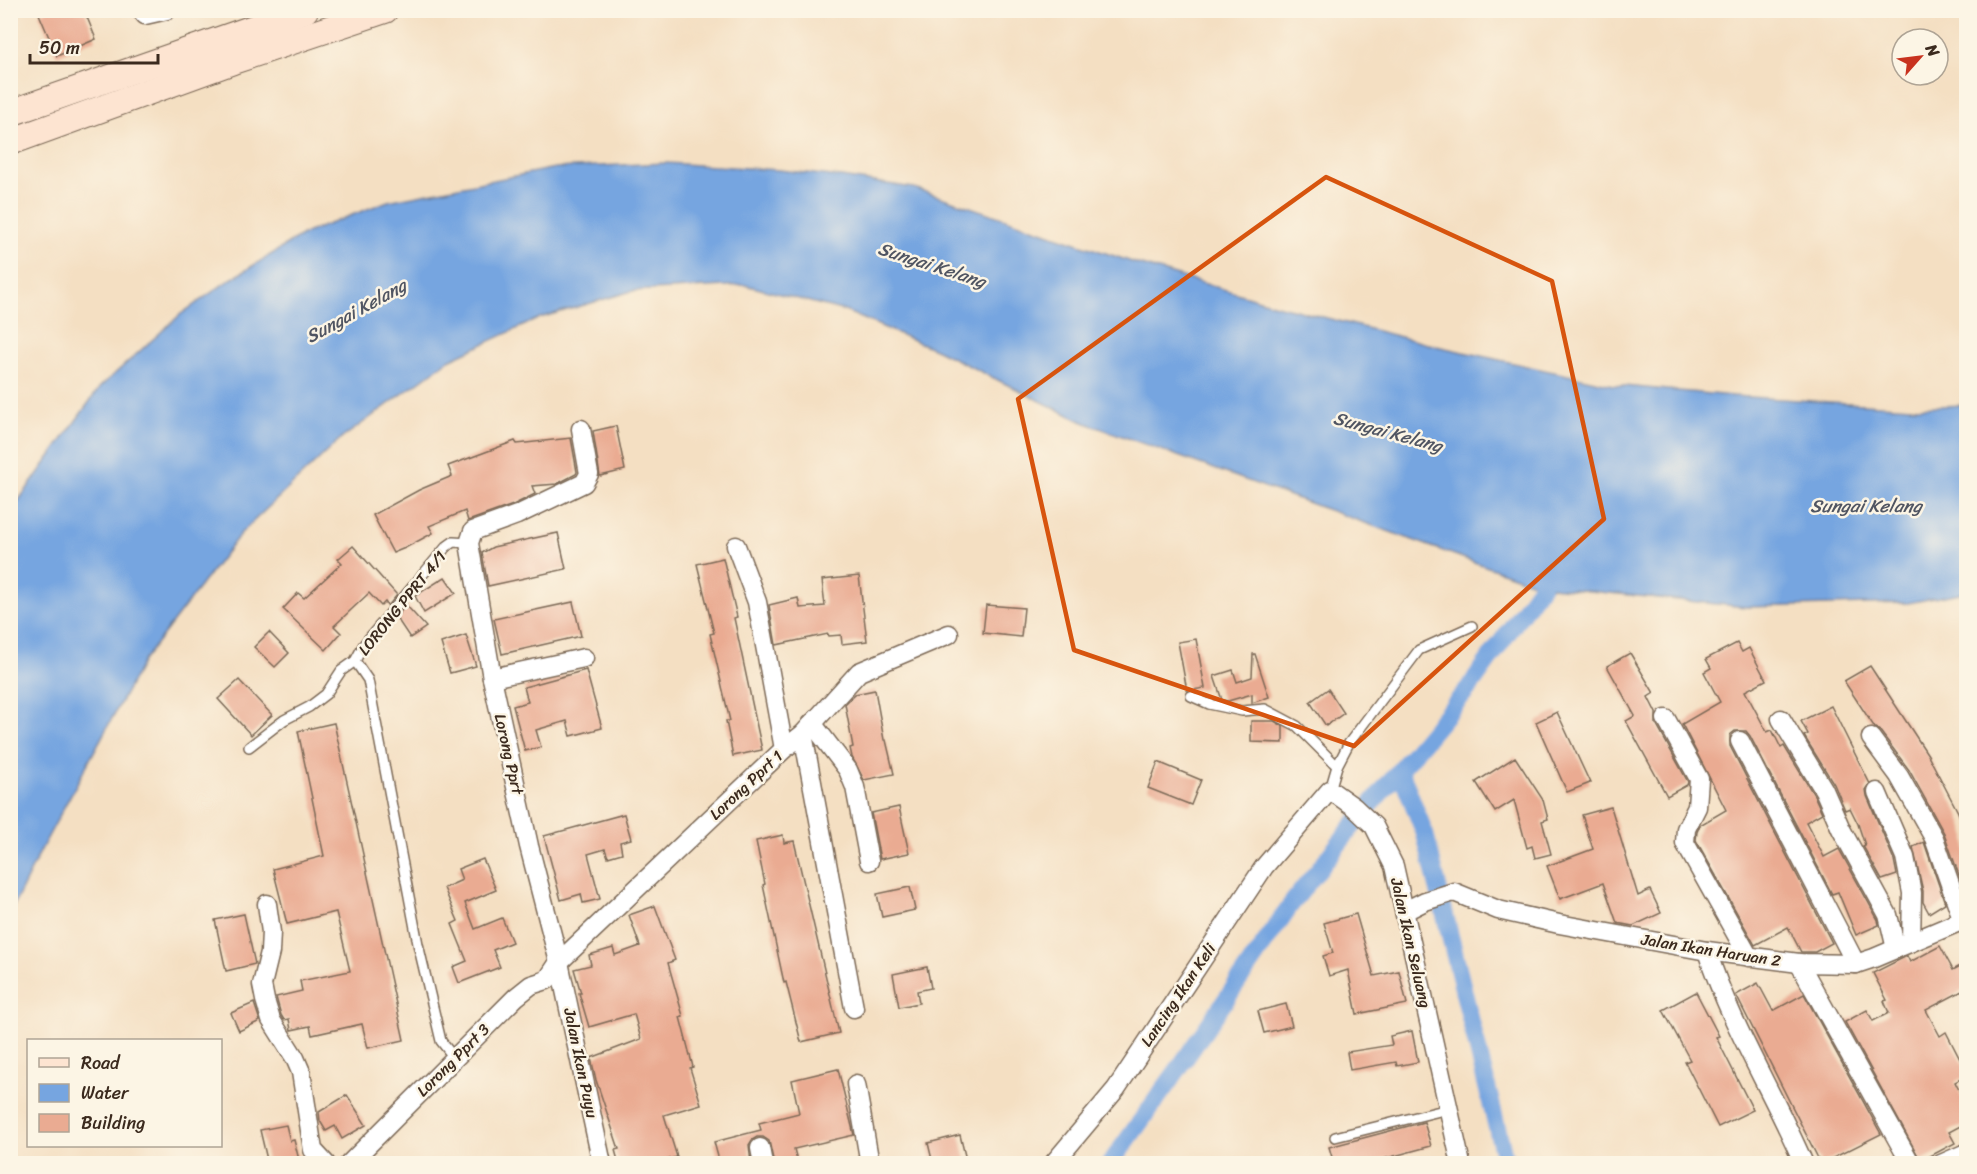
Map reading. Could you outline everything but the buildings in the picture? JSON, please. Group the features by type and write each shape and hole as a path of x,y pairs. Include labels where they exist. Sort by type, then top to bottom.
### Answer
{"main road":[{"path":"10,113 305,10"},
{"path":"10,142 222,65 385,10"}],"street":[{"path":"141,10 146,15 167,10"},
{"name":"LORONG PPRT 4/1","path":"469,543 473,531 517,516 584,483 589,474 581,429"},
{"name":"Lorong Pprt","path":"469,543 492,678 529,846 559,962"},
{"path":"736,546 757,602 784,749"},
{"name":"Lorong Pprt 1","path":"559,962 807,728 859,672 949,633"},
{"path":"492,678 584,658"},
{"path":"1666,719 1699,779 1697,807 1686,829 1685,843 1749,957"},
{"path":"1781,719 1824,790 1841,829 1903,946"},
{"path":"807,728 848,770 855,787 868,861"},
{"path":"807,728 854,1008"},
{"path":"1871,738 1899,776 1934,838 1965,920"},
{"path":"1740,741 1856,964"},
{"name":"Jalan Ikan Seluang","path":"1330,790 1354,807 1374,826 1394,866 1461,1164"},
{"name":"Lancing Ikan Keli","path":"1053,1164 1116,1089 1264,867 1299,823 1330,790"},
{"path":"1876,792 1905,857 1912,893 1903,946"},
{"name":"Jalan Ikan Haruan 2","path":"1405,911 1425,901 1454,892 1498,910 1559,924 1707,951 1799,963 1856,964 1965,920"},
{"path":"267,904 271,932 270,952 262,985 265,1000 271,1020 301,1072 313,1150 326,1164"},
{"path":"1707,951 1715,976 1741,1035 1804,1164"},
{"name":"Lorong Pprt 3","path":"349,1164 516,997 531,986 548,980 559,962"},
{"name":"Jalan Ikan Puyu","path":"559,962 602,1164"},
{"path":"1799,963 1911,1164"},
{"path":"856,1084 870,1164"},
{"path":"1941,1164 1966,1153"}],"lane":[{"name":"LORONG PPRT 4/1","path":"249,747 284,720 309,707 326,694 341,671 355,661 364,644 446,547 453,542 469,543"},
{"path":"1330,790 1337,766 1349,743 1419,650 1472,626"},
{"path":"355,661 368,680 418,944 441,1041 455,1060"},
{"path":"1191,696 1209,704 1242,711 1265,709 1297,726 1337,766"},
{"path":"1335,1137 1448,1109"}],"highlighted area":[{"path":"1326,177 1552,281 1604,519 1354,746 1074,650 1018,399"}],"water":[{"name":"Sungai Kelang","path":"666,163 779,170 914,188 1138,264 1280,306 1436,346 1613,385 1733,396 1912,407 1966,405 1966,592 1908,603 1746,607 1541,586 1083,422 937,350 845,311 745,285 632,291 540,318 449,360 338,441 241,533 143,661 43,846 11,911 11,511 100,387 181,314 228,281 306,233 388,201 555,168"}],"waterway":[{"path":"1110,1164 1292,903 1352,827 1471,685 1541,586 1549,564"},
{"path":"1400,770 1425,834 1506,1164"}]}
